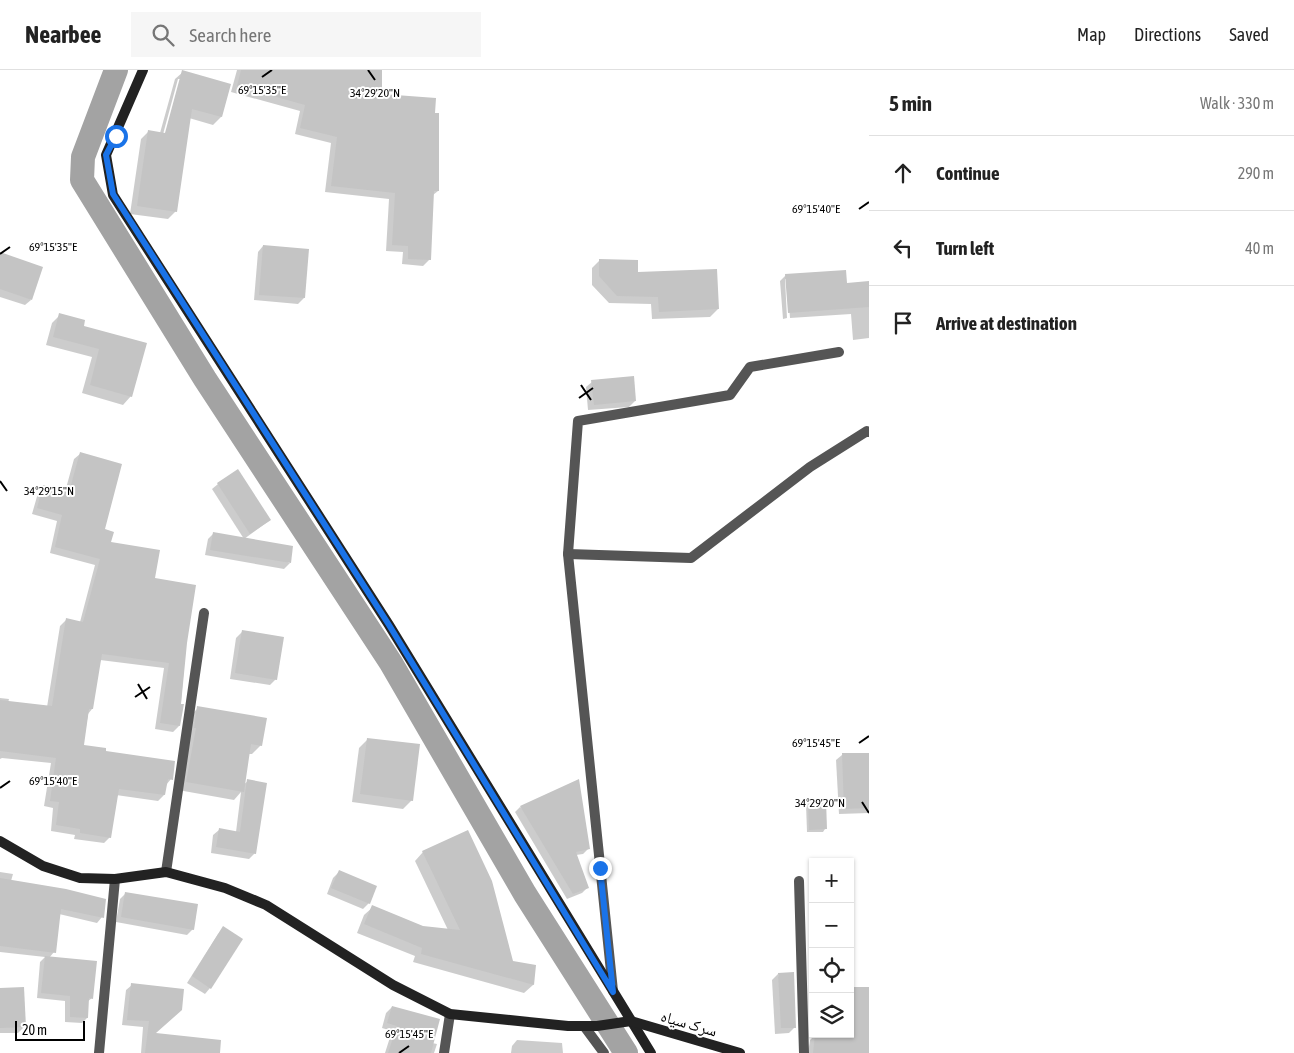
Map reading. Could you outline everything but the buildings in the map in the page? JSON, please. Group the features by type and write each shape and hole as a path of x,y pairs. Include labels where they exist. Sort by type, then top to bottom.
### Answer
{"street":[{"path":"143,70 106,155 113,194 389,625 651,1053"},
{"path":"613,992 568,554 578,421 730,394 750,367 839,352"},
{"path":"568,554 691,558 810,467 869,432"},
{"path":"166,872 204,613"},
{"path":"0,841 43,866 80,878 115,879 166,872 225,888 266,905 393,985 450,1014 568,1026 598,1026 630,1021"},
{"path":"99,1053 115,879"},
{"path":"799,881 804,1053"},
{"path":"444,1053 450,1014"},
{"name":"سرک سیاه","path":"630,1021 740,1053"},
{"path":"584,1026 604,1053"}],"waterway":[{"path":"116,70 83,157 82,180 205,379 391,663 525,894 626,1053"}],"route":[{"path":"116,136 106,155 113,194 389,625 613,992 600,868"}]}
